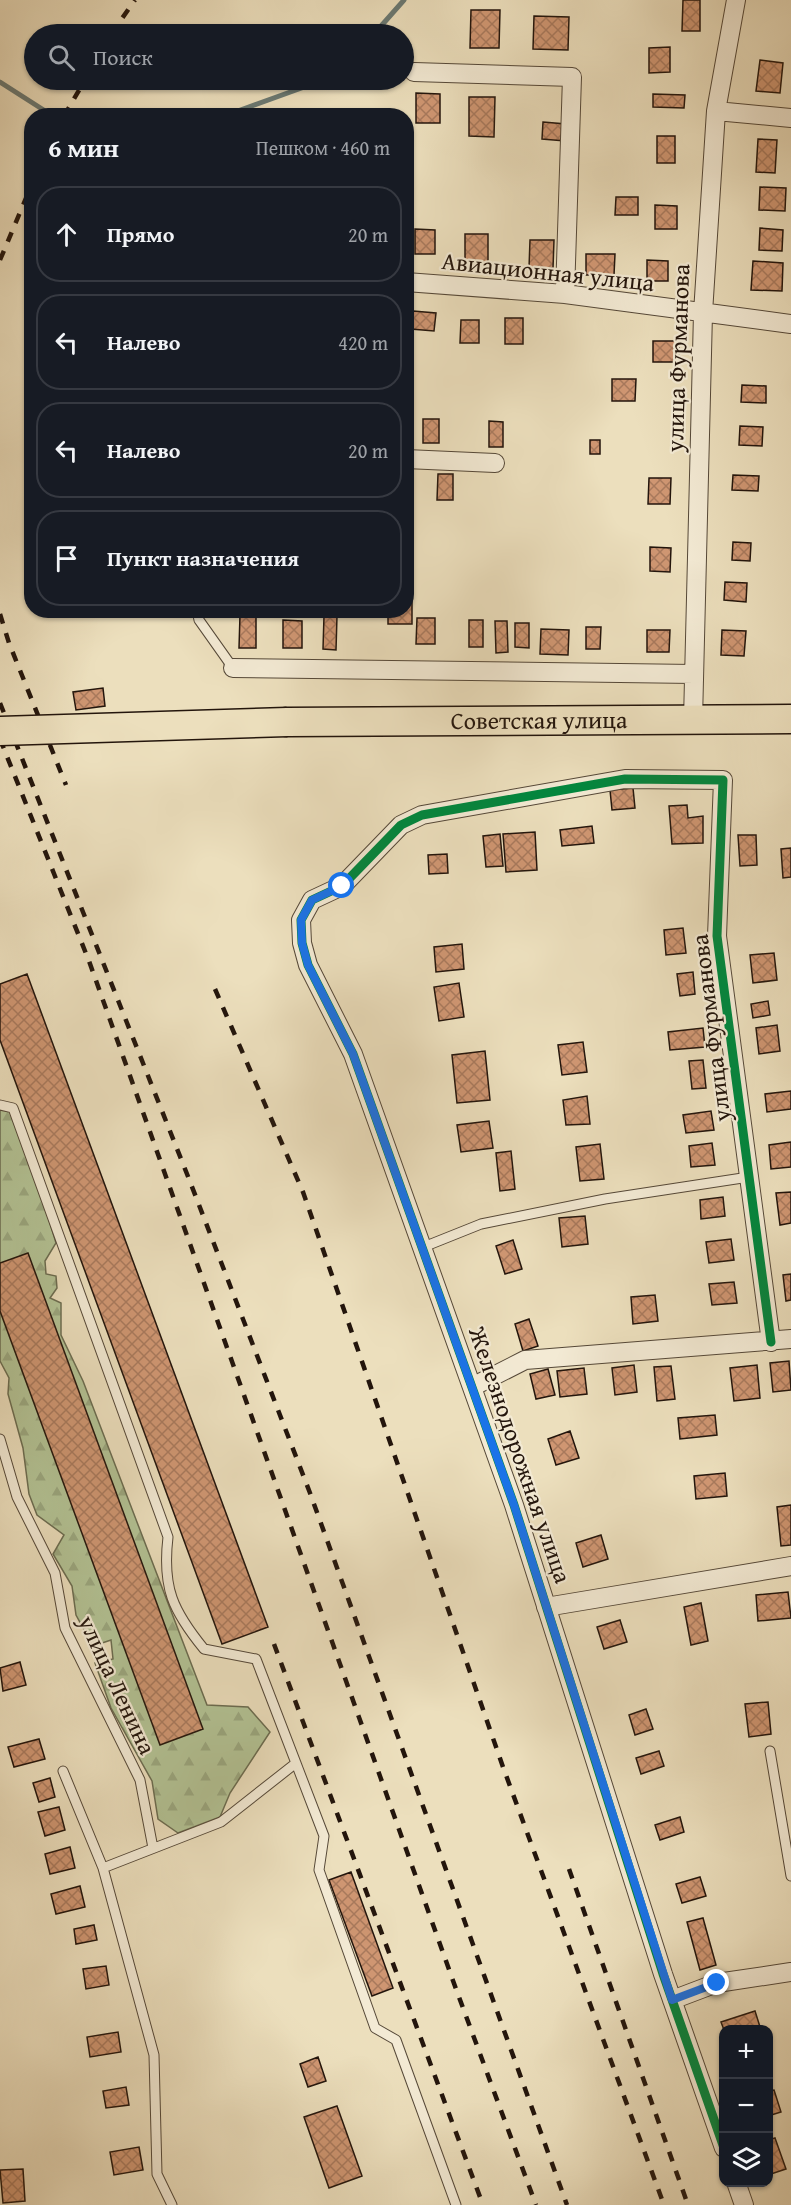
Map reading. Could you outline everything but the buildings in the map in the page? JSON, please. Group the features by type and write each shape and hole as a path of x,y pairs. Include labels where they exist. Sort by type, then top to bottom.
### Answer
{"main road":[{"name":"Советская улица","path":"0,730 287,722 791,719"}],"street":[{"name":"улица Фурманова","path":"693,720 703,313 716,111 736,0"},
{"path":"414,72 572,77 565,294"},
{"path":"716,111 791,118"},
{"name":"Авиационная улица","path":"414,283 565,294 791,324"},
{"path":"414,459 495,463"},
{"path":"233,668 694,674"},
{"name":"Железнодорожная улица","path":"719,2136 672,2000 546,1607 472,1387 353,1054 308,965 302,943 301,920 312,900 342,886 401,825 422,815 625,779 723,780"},
{"name":"улица Фурманова","path":"723,780 717,936 771,1342"},
{"path":"472,1387 525,1360 791,1339"},
{"path":"546,1607 791,1566"},
{"path":"672,2000 717,1983 791,1972"},
{"path":"738,2187 744,2205"}],"lane":[{"path":"199,618 233,668"},
{"path":"0,1105 13,1108 168,1537 164,1567 179,1617 204,1650 256,1659 324,1836 319,1870 375,2028 396,2040 456,2205"},
{"path":"421,1248 481,1224 605,1199 749,1178"},
{"name":"улица Ленина","path":"0,1439 16,1497 55,1573 65,1628 140,1780 153,1848"},
{"path":"770,1751 791,1876"},
{"path":"103,1868 221,1822 296,1763"},
{"path":"63,1771 103,1868 154,2055 157,2174 172,2205"}],"green space":[{"path":"0,1108 16,1110 56,1243 45,1261 46,1274 56,1276 57,1288 50,1298 61,1303 61,1335 83,1381 207,1705 248,1707 270,1732 230,1793 220,1817 178,1833 158,1819 152,1781 111,1708 95,1663 113,1659 111,1640 93,1646 76,1615 72,1586 53,1554 64,1535 37,1515 29,1494 23,1448 8,1394 9,1378 0,1361"}],"waterway":[{"path":"383,24 404,0"},
{"path":"0,82 41,108"},
{"path":"246,108 296,90"}],"railway":[{"path":"118,24 135,0"},
{"path":"69,108 79,90"},
{"path":"0,260 24,203"},
{"path":"0,614 9,643 66,785"},
{"path":"0,703 189,1179 310,1493 567,2205"},
{"path":"0,739 89,961 456,1989 536,2205"},
{"path":"215,989 303,1192 503,1767 664,2205"},
{"path":"274,1644 483,2205"},
{"path":"569,1869 688,2205"}],"cycle path":[{"path":"719,2134 663,1974 514,1505 353,1054 308,965 302,943 301,920 312,900 342,886 401,825 422,815 625,779 723,780 717,936 771,1342"}],"route":[{"path":"342,886 312,900 301,920 302,943 308,965 353,1054 514,1505 672,2000 717,1983"}]}
